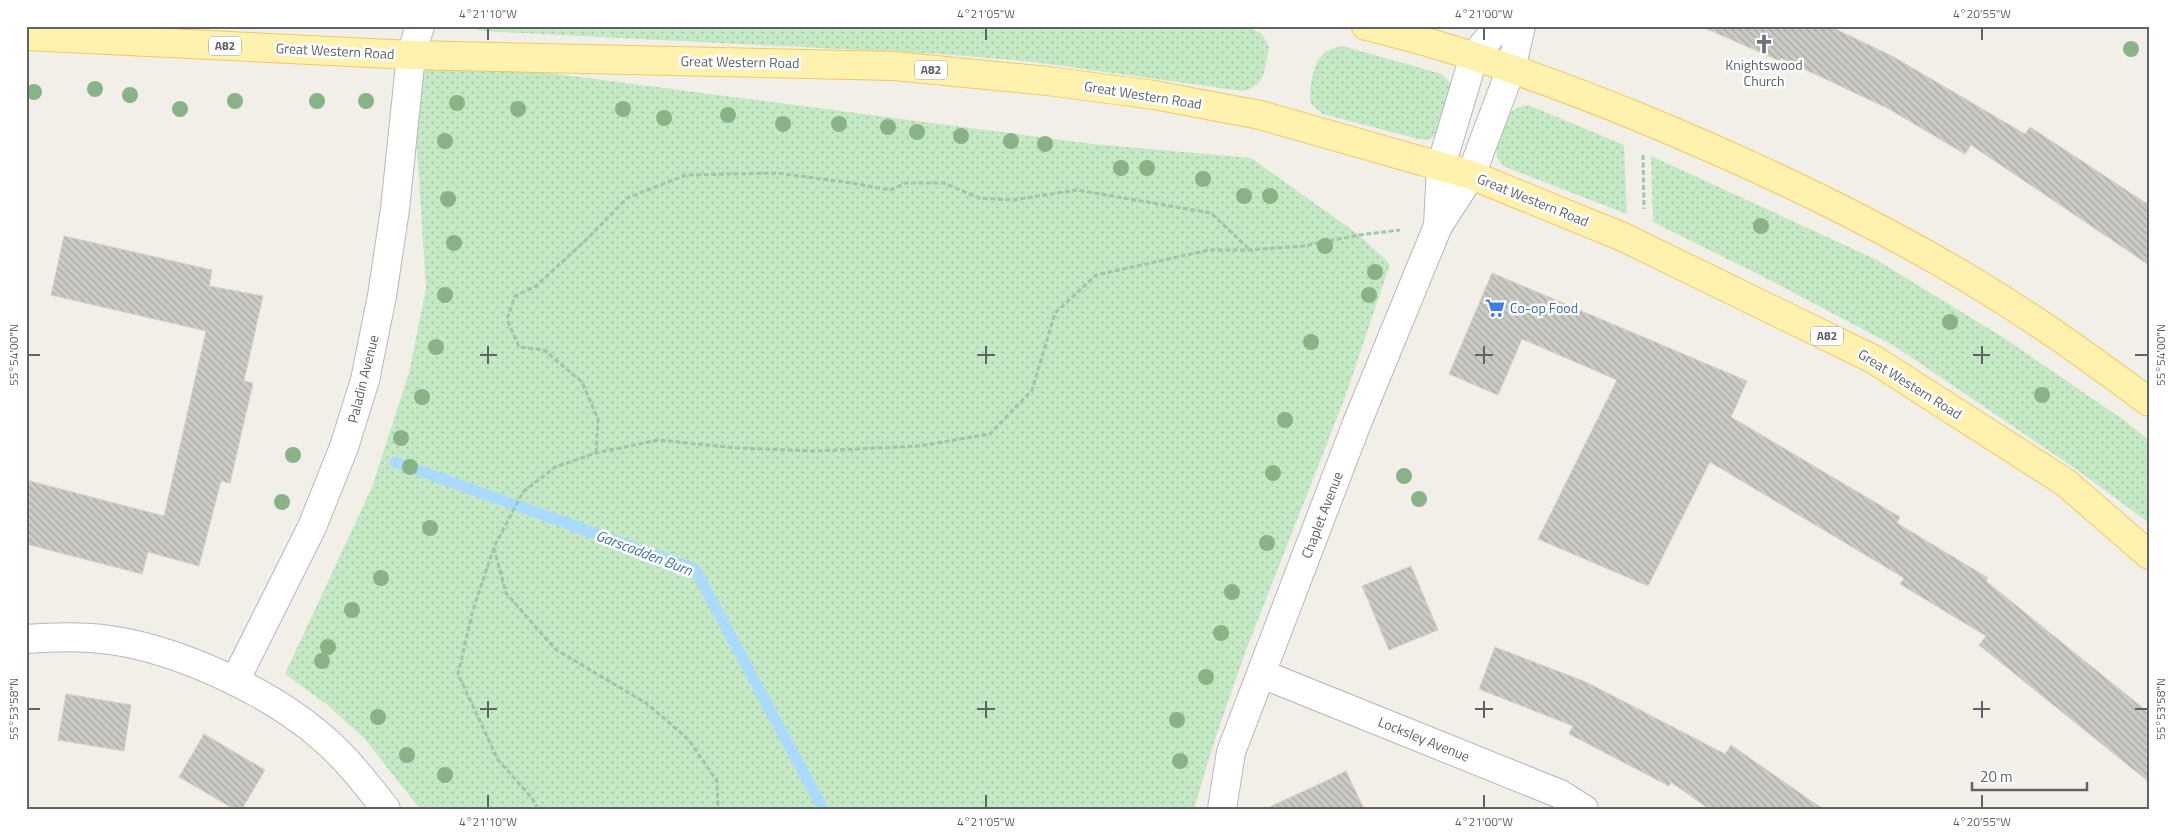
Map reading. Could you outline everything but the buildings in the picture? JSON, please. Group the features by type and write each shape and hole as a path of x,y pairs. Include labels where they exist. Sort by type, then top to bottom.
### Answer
{"main road":[{"path":"1366,26 1474,56 1643,119 1704,144 1917,249 2019,310 2149,402"},
{"name":"Great Western Road","path":"26,36 411,55 894,66 1048,81 1154,95 1260,115 1472,175 1644,247 1873,359 2066,483 2149,555"}],"street":[{"name":"Paladin Avenue","path":"235,681 312,527 344,447 366,380 382,296 394,209 411,55 420,26"},
{"path":"1474,56 1499,26"},
{"name":"Chaplet Avenue","path":"1222,809 1231,752 1357,423 1438,226 1472,175 1511,69 1521,26"},
{"name":"Chaplet Avenue","path":"1438,226 1441,166 1474,56"},
{"path":"26,639 48,637 110,640 166,654 235,681 284,709 325,740 386,809"},
{"name":"Locksley Avenue","path":"1262,674 1560,794 1584,809"}],"path":[{"path":"1643,119 1644,247"},
{"path":"596,453 598,419 582,382 544,350 519,347 507,319 515,296 536,286 588,238 627,198 686,175 776,173 890,190 906,183 944,183 979,198 1013,200 1076,190 1211,214 1250,250"},
{"path":"538,809 532,798 498,760 458,674 473,610 494,547 523,492 555,467 596,453 658,440 738,448 815,451 919,446 990,434 1032,390 1055,313 1096,275 1209,250 1250,250 1303,246 1359,235"},
{"path":"494,547 506,593 555,649 646,703 688,739 717,781 718,809"}],"green space":[{"path":"289,26 383,26 377,29"},
{"path":"470,26 1246,26 1261,33 1269,46 1265,68 1260,80 1250,89 1242,91 1034,62 941,54 481,31"},
{"path":"1342,46 1442,74 1452,85 1440,134 1426,140 1414,138 1323,114 1311,104 1312,76 1317,62 1326,51"},
{"path":"411,55 1093,144 1251,158 1359,235 1390,264 1344,400 1246,650 1216,736 1194,809 420,809 364,738 326,704 285,674 372,487 409,373 426,288"},
{"path":"1528,105 1624,145 1627,214 1503,166 1497,157 1496,145 1509,113 1517,108"},
{"path":"1651,156 1875,259 2004,338 2125,421 2149,440 2149,523 2076,469 1896,347 1766,278 1653,222"}],"waterway":[{"name":"Garscadden Burn","path":"395,462 695,569 823,809"}],"place":[{"name":"Knightswood Church","path":"1764,44"},
{"name":"Co-op Food","path":"1495,308"}]}
